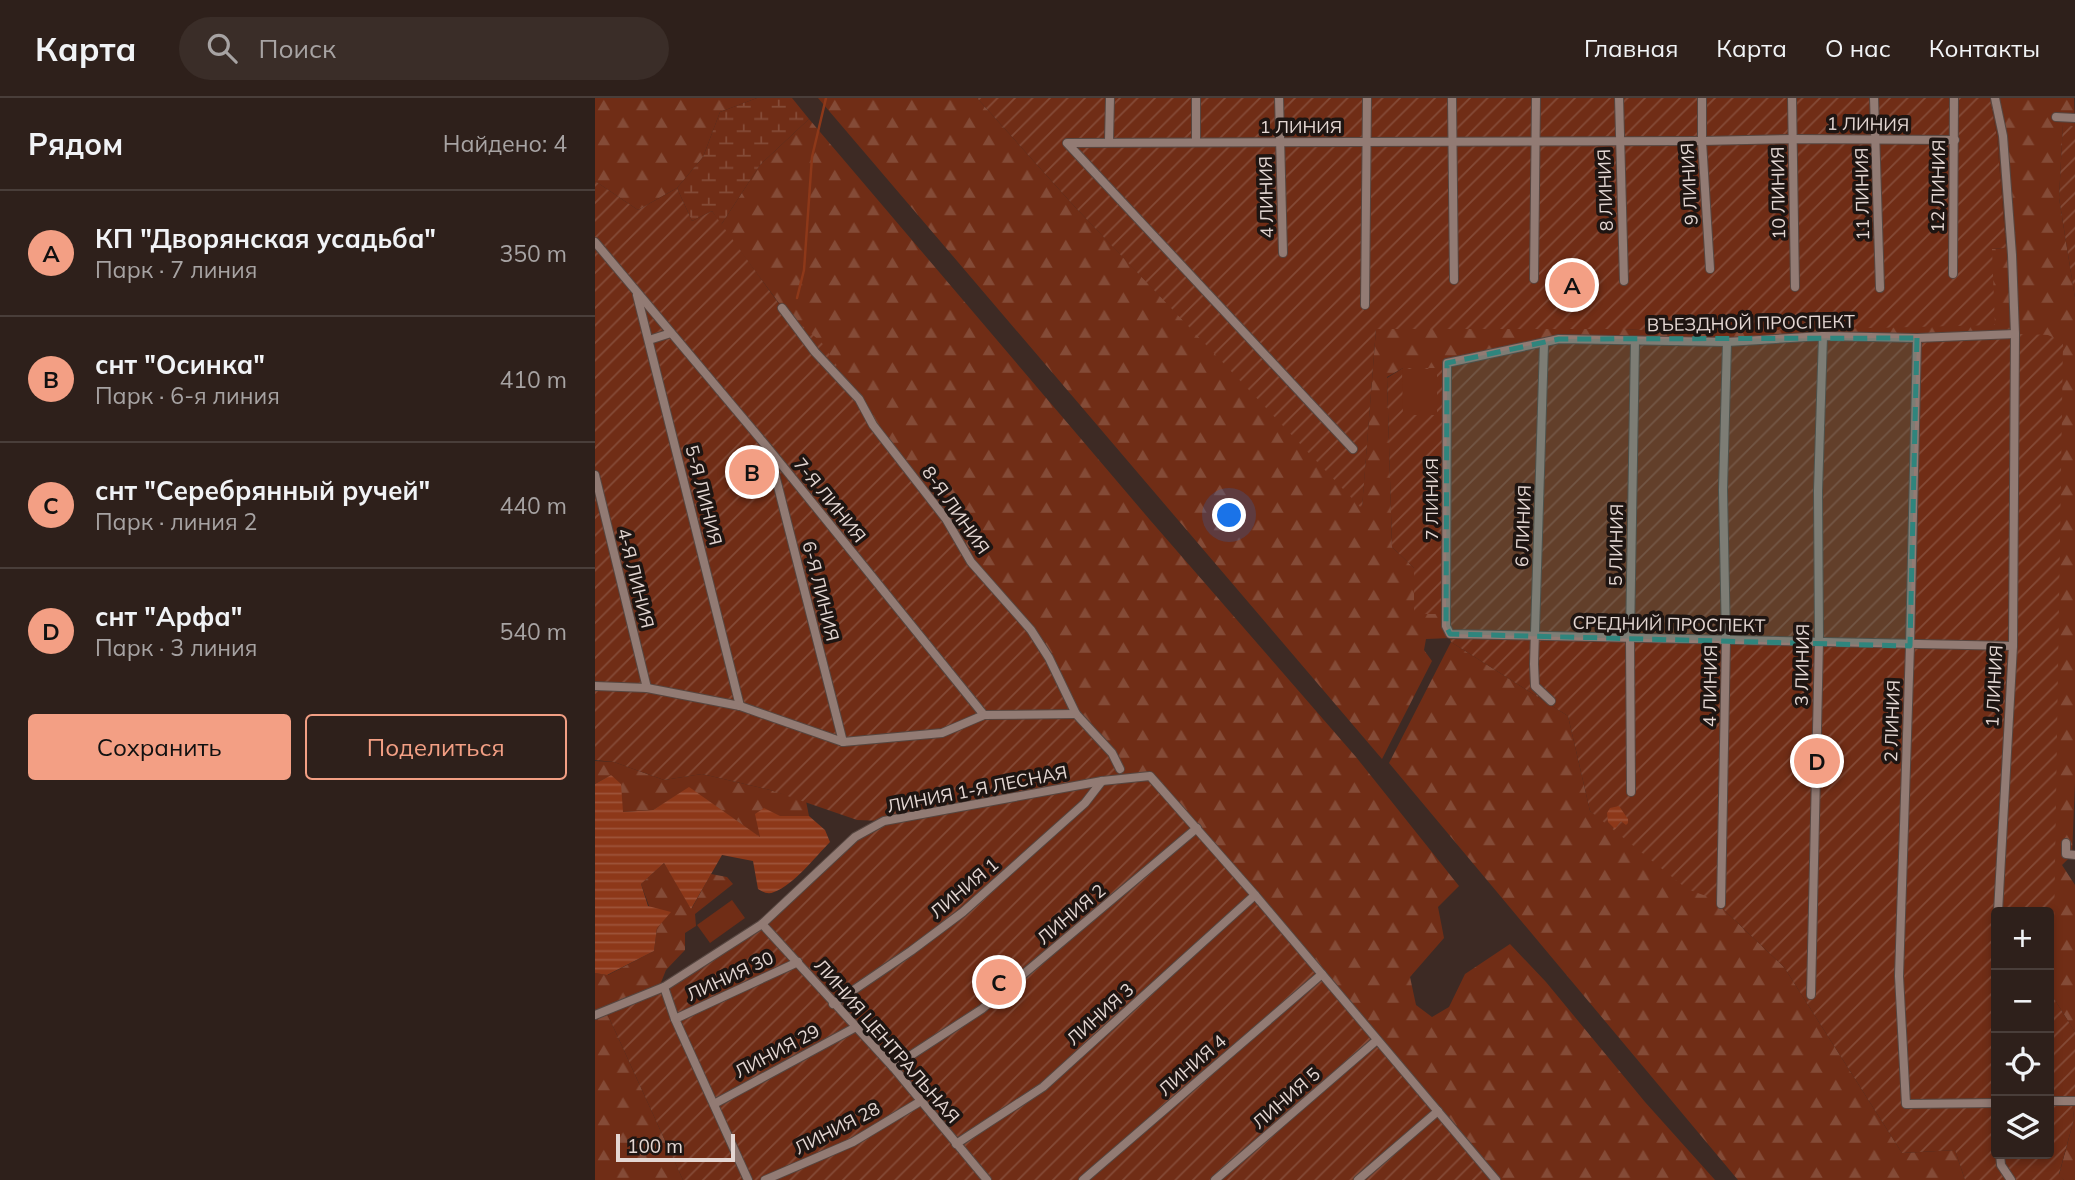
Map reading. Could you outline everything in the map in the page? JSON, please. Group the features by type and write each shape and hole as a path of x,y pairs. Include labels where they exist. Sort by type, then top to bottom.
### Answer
{"street":[{"path":"1109,141 1110,98"},
{"path":"1196,98 1196,142"},
{"name":"4 ЛИНИЯ","path":"1279,98 1283,253"},
{"path":"1366,305 1367,98"},
{"path":"1452,98 1454,281"},
{"path":"1534,279 1537,98"},
{"name":"8 ЛИНИЯ","path":"1619,98 1618,141 1624,281"},
{"name":"9 ЛИНИЯ","path":"1702,98 1710,269"},
{"name":"10 ЛИНИЯ","path":"1792,98 1795,287"},
{"name":"11 ЛИНИЯ","path":"1874,98 1880,288"},
{"name":"12 ЛИНИЯ","path":"1953,274 1954,98"},
{"name":"1 ЛИНИЯ","path":"1995,98 2003,136 2015,334 2013,646 1998,907"},
{"path":"2056,117 2075,118"},
{"name":"1 ЛИНИЯ","path":"1353,449 1067,143 1793,139 1955,141"},
{"name":"7-Я ЛИНИЯ","path":"595,242 768,448 983,715"},
{"name":"5-Я ЛИНИЯ","path":"637,293 740,706"},
{"name":"8-Я ЛИНИЯ","path":"782,308 815,352 859,399 873,425 946,519 971,562 1031,630 1049,658 1076,713 1112,753 1120,769"},
{"path":"649,340 671,332"},
{"name":"ВЪЕЗДНОЙ ПРОСПЕКТ","path":"1447,363 1559,339 1727,342 1823,336 1917,338 2015,334"},
{"name":"3 ЛИНИЯ","path":"1811,995 1819,641 1818,491 1823,336"},
{"name":"2 ЛИНИЯ","path":"1917,338 1899,976 1906,1104 1991,1103"},
{"name":"5 ЛИНИЯ","path":"1631,792 1630,638 1636,341"},
{"name":"4 ЛИНИЯ","path":"1721,904 1726,640 1723,490 1727,342"},
{"name":"6 ЛИНИЯ","path":"1544,344 1535,686 1551,701"},
{"name":"7 ЛИНИЯ","path":"1447,363 1445,626 1450,634"},
{"name":"6-Я ЛИНИЯ","path":"768,448 843,742"},
{"name":"4-Я ЛИНИЯ","path":"595,475 647,688"},
{"name":"СРЕДНИЙ ПРОСПЕКТ","path":"1450,634 1535,638 1819,641 1910,646 2013,646"},
{"path":"595,686 647,688 740,706 843,742 942,733 983,715 1076,713"},
{"name":"ЛИНИЯ 1-Я ЛЕСНАЯ","path":"661,989 762,924 855,836 884,821 1102,781 1150,776 1197,828"},
{"name":"ЛИНИЯ 1","path":"833,1004 912,951 963,912 1085,803 1102,781"},
{"path":"1197,828 1496,1180"},
{"name":"ЛИНИЯ 2","path":"893,1067 982,1009 1197,828"},
{"path":"2066,844 2066,854 2075,855"},
{"name":"ЛИНИЯ 3","path":"957,1144 1042,1087 1255,895"},
{"name":"ЛИНИЯ ЦЕНТРАЛЬНАЯ","path":"762,924 893,1067 957,1144 981,1179"},
{"name":"ЛИНИЯ 30","path":"675,1019 798,962"},
{"name":"ЛИНИЯ 4","path":"1083,1180 1322,974"},
{"path":"595,1015 661,989 748,1180"},
{"name":"ЛИНИЯ 29","path":"714,1104 856,1027"},
{"name":"ЛИНИЯ 5","path":"1215,1180 1377,1040"},
{"name":"ЛИНИЯ 28","path":"765,1180 853,1142 921,1101"},
{"path":"2054,1101 2075,1101"},
{"path":"1359,1180 1438,1111"},
{"path":"2000,1159 2001,1165 2011,1180"}],"highlighted area":[{"path":"1917,338 1910,646 1450,634 1446,626 1447,363 1559,339"}],"green space":[{"path":"595,98 757,98 720,112 703,157 677,188 638,210 595,181"},
{"path":"757,98 792,98 809,119 760,165 721,225 712,211 692,221 677,188 703,157 720,112"},
{"path":"818,98 977,98 1075,207 1362,507 1376,329 1624,329 1720,335 1722,321 1741,321 1743,331 1783,329 1992,249 2006,248 1997,138 1990,98 2074,98 2075,127 2063,124 2059,198 2075,298 2075,782 2072,855 2062,865 2075,885 2075,1032 2054,999 2048,335 1909,338 1443,368 1403,368 1387,377 1392,547 1414,568 1414,614 1446,614 1446,627 1451,638 1426,639 1424,650 1432,661 1382,759"},
{"path":"977,98 1990,98 1997,138 2006,248 1992,249 1995,325 1742,331 1741,321 1722,321 1720,335 1624,329 1376,329 1362,509 1075,207"},
{"path":"809,119 1150,520 1356,757 1459,886 1438,907 1444,938 1410,977 1416,1005 1432,1017 1449,1007 1465,974 1510,944 1546,982 1645,1102 1715,1180 1496,1180 1125,779 1076,714 971,562 721,225 760,165"},
{"path":"2063,123 2075,127 2075,298 2059,198"},
{"path":"595,181 638,210 677,188 692,221 712,211 782,308 822,343 946,519 971,562 1031,630 1076,714 1112,753 1125,779 1150,776 1496,1180 683,1180 606,1011 658,990 762,924 855,837 882,821 857,820 770,790 702,774 664,780 614,762 595,760"},
{"path":"2023,334 2048,335 2063,342 2054,932 2054,907 1991,907 1991,1159 2054,1159 2054,999 2075,1032 2075,1101 2072,1101 2074,1119 2059,1174 2064,1180 1965,1180 1955,1150 1902,1153 1784,967 1714,899 1687,889 1590,811 1568,716 1451,642 1445,614 1414,614 1414,568 1392,547 1387,378 1403,368 1443,368 1562,339 1909,338"},
{"path":"1402,369 1437,369 1437,415 1403,415"},
{"path":"1451,642 1568,716 1590,811 1718,901 1723,909 1784,967 1902,1153 1955,1150 1965,1180 1738,1180 1389,763"},
{"path":"595,761 614,762 664,780 702,774 770,790 806,801 809,816 780,817 761,838 689,788 653,810 622,812 611,775 595,784"},
{"path":"664,863 692,908 711,874 727,877 733,884 695,914 696,926 685,933 685,950 666,970 658,990 606,1011 683,1180 595,1180 595,973 608,975 654,951 657,928 641,884"},
{"path":"732,900 745,918 710,943 697,925"},
{"path":"2072,1101 2075,1101 2075,1180 2064,1180 2059,1175 2074,1119"}],"shaded area":[{"path":"611,775 621,784 623,812 653,810 689,787 760,837 755,814 764,808 780,816 809,816 825,830 830,842 797,877 770,893 758,889 753,861 722,855 691,909 664,863 641,884 648,906 671,912 657,928 654,951 607,975 595,973 595,784"},
{"path":"1619,806 1628,823 1626,825 1621,821 1615,829 1608,822 1607,813 1610,808"}],"waterway":[{"path":"797,298 804,270 812,157 826,98"}],"place":[{"name":"КП \"Дворянская усадьба\"","path":"1572,285"},
{"name":"снт \"Осинка\"","path":"752,472"},
{"name":"снт \"Арфа\"","path":"1817,761"},
{"name":"снт \"Серебрянный ручей\"","path":"999,982"}]}
